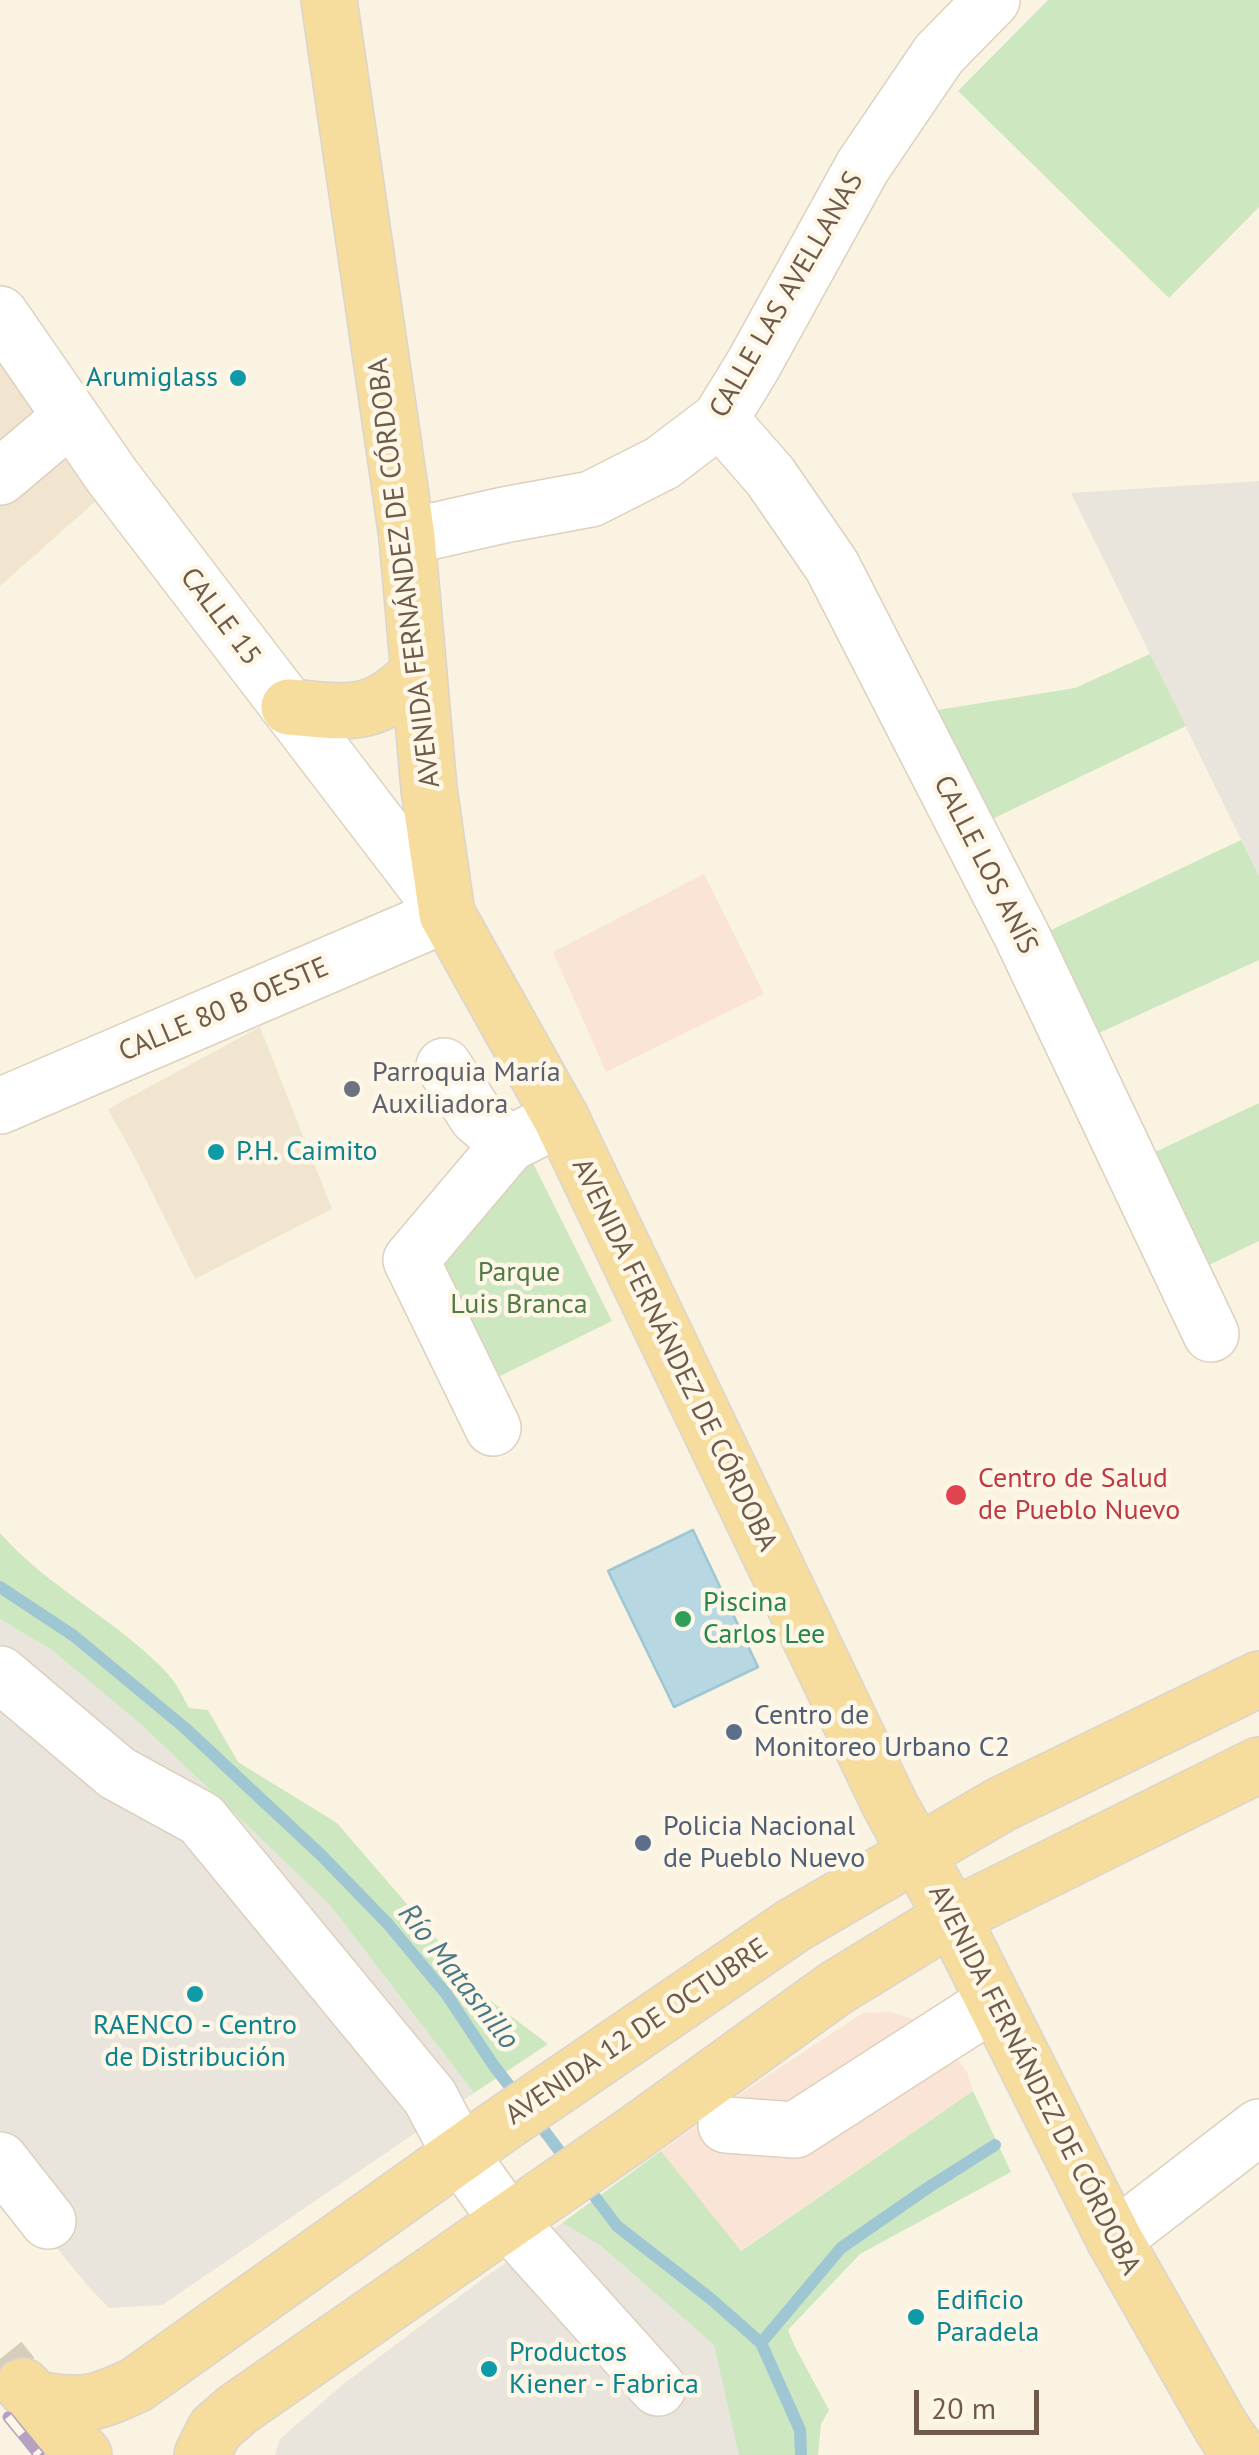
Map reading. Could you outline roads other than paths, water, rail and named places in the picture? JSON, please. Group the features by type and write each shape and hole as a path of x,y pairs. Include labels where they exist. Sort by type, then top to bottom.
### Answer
{"main road":[{"name":"AVENIDA FERNÁNDEZ DE CÓRDOBA","path":"329,0 407,537 429,789 447,914 561,1118 890,1805 952,1916 1114,2240 1240,2455"},
{"path":"288,708 345,712 373,707 399,693 419,672"},
{"name":"AVENIDA 12 DE OCTUBRE","path":"84,2455 24,2387 70,2405 100,2402 136,2385 480,2140 794,1924 1002,1804 1259,1679"},
{"path":"202,2455 215,2429 238,2409 836,1988 952,1916 1259,1765"}],"street":[{"name":"CALLE LAS AVELLANAS","path":"407,537 591,499 662,462 720,420 863,166 939,54 992,0"},
{"name":"CALLE 15","path":"0,314 112,476 447,914"},
{"path":"0,477 71,418"},
{"name":"CALLE LOS ANÍS","path":"720,420 770,476 832,566 1022,936 1211,1334"},
{"name":"CALLE 80 B OESTE","path":"0,1106 447,914"},
{"path":"444,1066 477,1116 509,1144"},
{"path":"493,1428 411,1260 509,1144 561,1118"},
{"path":"0,1674 117,1773 200,1819 430,2097 480,2140 658,2388"},
{"path":"726,2125 795,2130 994,2002"},
{"path":"1114,2240 1259,2127"},
{"path":"0,2160 48,2221"}],"water":[{"name":"Piscina Carlos Lee","path":"693,1530 758,1667 674,1707 608,1571"}],"waterway":[{"name":"Río Matasnillo","path":"0,1587 74,1636 185,1728 321,1855 388,1924 447,1995 518,2097"},
{"name":"Río Matasnillo","path":"534,2117 570,2165"},
{"path":"761,2343 841,2248 995,2145"},
{"name":"Río Matasnillo","path":"586,2185 617,2226 761,2343 800,2430 801,2455"}],"tunnel":[{"path":"0,2359 13,2375"}],"railway":[{"path":"8,2417 39,2455"}],"place":[{"name":"Arumiglass","path":"238,378"},
{"name":"Parroquia María Auxiliadora","path":"352,1089"},
{"name":"P.H. Caimito","path":"216,1152"},
{"name":"Centro de Salud de Pueblo Nuevo","path":"956,1495"},
{"name":"Piscina Carlos Lee","path":"683,1619"},
{"name":"Centro de Monitoreo Urbano C2","path":"734,1732"},
{"name":"Policia Nacional de Pueblo Nuevo","path":"643,1843"},
{"name":"RAENCO - Centro de Distribución","path":"195,1994"},
{"name":"Edificio Paradela","path":"916,2317"},
{"name":"Productos Kiener - Fabrica","path":"489,2369"}],"park label":[{"name":"Parque Luis Branca","path":"519,1289"}]}
